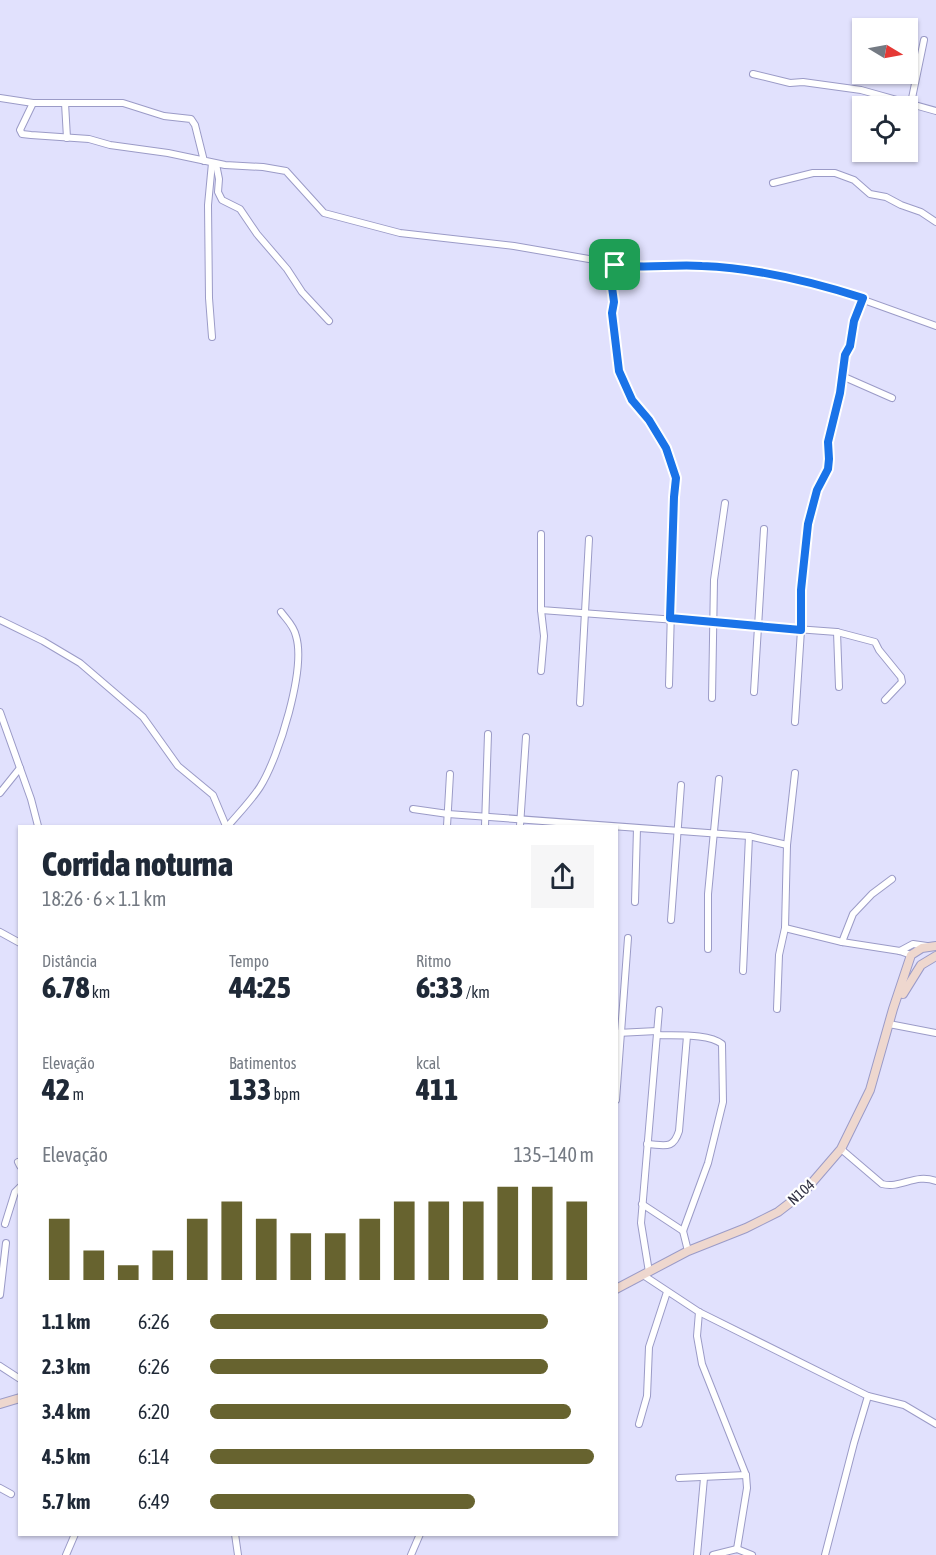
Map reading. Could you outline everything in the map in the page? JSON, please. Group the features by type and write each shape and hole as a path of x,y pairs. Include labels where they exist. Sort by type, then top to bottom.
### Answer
{"street":[{"path":"912,96 924,40"},
{"path":"753,74 790,83 803,82 861,90 884,96"},
{"path":"0,98 33,103 123,103 164,116 191,119 195,125 204,161"},
{"path":"33,103 21,132 31,135 89,140 214,163 286,171 316,206 324,213 334,217 400,233 514,246 615,265 635,267 699,265 745,269 822,285 936,326"},
{"path":"65,103 67,138"},
{"path":"918,105 936,111"},
{"path":"214,163 219,179 218,192 222,200 240,209 302,291 329,321"},
{"path":"212,337 208,205 214,163"},
{"path":"772,183 813,173 835,173 854,180 870,194 886,196 901,205 921,212 936,222"},
{"path":"615,265 611,280 614,302 612,313 619,371 632,400 642,410 661,440 676,478 669,685"},
{"path":"795,722 801,630 801,590 808,524 817,490 828,469 828,442 840,393 845,355 850,346 854,321 863,298"},
{"path":"842,376 891,398"},
{"path":"712,698 714,580 725,503"},
{"path":"754,692 764,529"},
{"path":"541,534 541,610 544,636 541,671"},
{"path":"580,703 589,539"},
{"path":"541,610 837,632 875,642 901,677 902,682 885,700"},
{"path":"228,825 260,788 276,758 295,681 298,655 297,636 281,612"},
{"path":"0,620 43,641 80,663 143,717 178,766 213,795 227,825"},
{"path":"837,632 839,687"},
{"path":"0,711 38,825"},
{"path":"485,825 488,734"},
{"path":"520,825 526,737"},
{"path":"0,793 20,768"},
{"path":"777,1009 779,955 785,928 787,845 795,773"},
{"path":"447,825 450,774"},
{"path":"708,949 708,894 719,779"},
{"path":"671,920 681,785"},
{"path":"413,809 563,825"},
{"path":"618,827 749,836 787,845"},
{"path":"635,902 637,828"},
{"path":"743,971 749,836"},
{"path":"842,942 853,914 872,894 892,879"},
{"path":"785,928 911,955 917,950 933,946"},
{"path":"0,932 18,942"},
{"path":"628,938 618,1033 687,1036 717,1040 722,1044 723,1102 708,1162 683,1232 688,1251"},
{"path":"900,951 913,944 933,946"},
{"name":"N104","path":"618,1288 688,1251 746,1228 778,1212 804,1192 841,1149 870,1090 911,955"},
{"name":"N104","path":"893,1009 918,969 936,957"},
{"path":"659,1010 641,1223 646,1273 667,1292 699,1312 868,1396 904,1405 936,1424"},
{"path":"889,1024 936,1033"},
{"path":"647,1143 664,1145 673,1144 676,1141 679,1131 687,1036"},
{"path":"841,1149 882,1184 890,1186 920,1178 936,1180"},
{"path":"5,1224 18,1189"},
{"path":"642,1204 683,1232"},
{"path":"0,1295 6,1243"},
{"path":"639,1424 647,1396 649,1347 667,1292"},
{"path":"699,1312 697,1336 702,1364 744,1465 746,1475 747,1488 737,1549"},
{"path":"0,1366 18,1378"},
{"path":"829,1554 854,1443 868,1396"},
{"path":"0,1404 18,1399"},
{"path":"679,1478 746,1475"},
{"path":"697,1555 704,1478"},
{"path":"0,1488 11,1494"},
{"path":"66,1555 74,1536"},
{"path":"235,1536 238,1555"},
{"path":"411,1555 419,1536"},
{"path":"713,1555 737,1549 752,1555"}],"route":[{"path":"615,265 666,267 699,265 745,269 791,277 863,298 854,321 850,346 845,355 840,393 828,442 828,469 817,490 808,524 801,590 801,630 670,618 676,478 666,448 642,410 632,400 619,371 612,313 614,302 611,290 615,265"}]}
